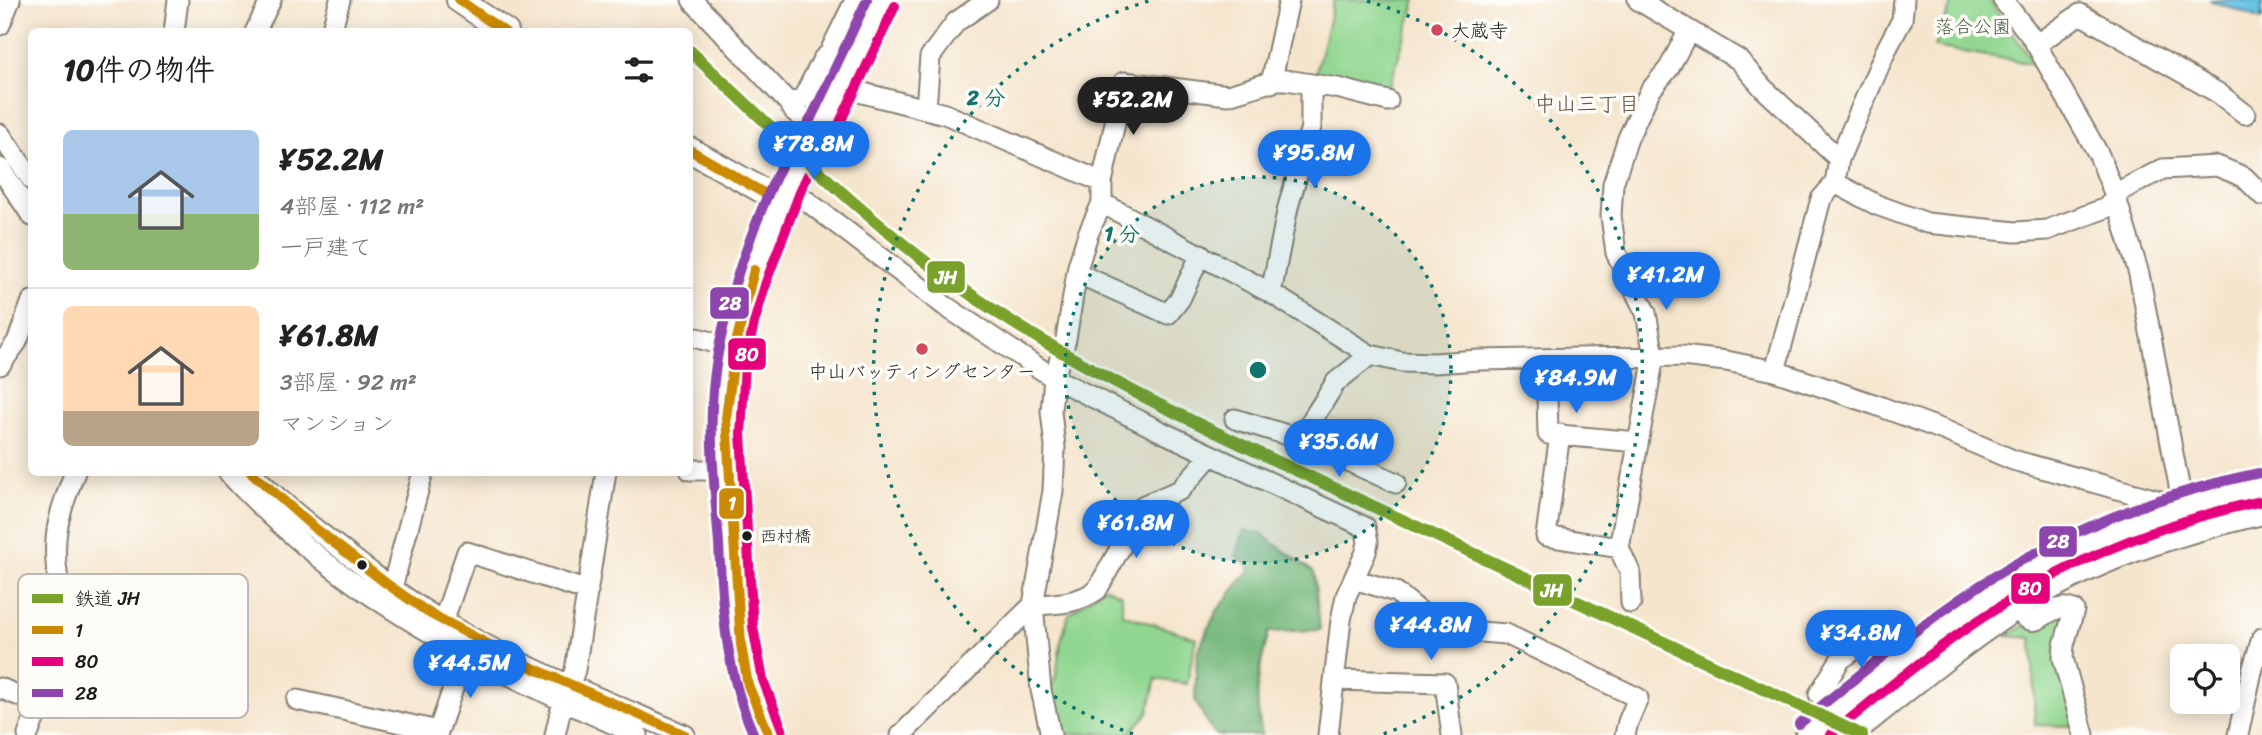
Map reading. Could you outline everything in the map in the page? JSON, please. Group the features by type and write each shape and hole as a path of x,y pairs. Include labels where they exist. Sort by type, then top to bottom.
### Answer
{"main road":[{"path":"459,0 500,28"},
{"path":"851,91 833,64 834,49 874,2"},
{"path":"769,735 748,685 741,645 726,418 728,383 754,270 749,250 777,193 811,134 820,131 851,91 874,2"},
{"path":"693,151 777,193"},
{"path":"1808,735 1909,654 2009,584 2068,552 2123,528 2182,507 2262,488"},
{"path":"1849,735 2016,607 2090,568 2137,548 2262,512"}],"street":[{"path":"0,25 10,0"},
{"path":"174,28 178,0"},
{"path":"258,28 271,0"},
{"path":"332,28 340,0"},
{"path":"926,108 930,57 956,22 988,0"},
{"path":"1271,83 1289,0"},
{"path":"1776,371 1821,199 1835,183 1839,159 1887,48 1902,20 1904,0"},
{"path":"2003,0 2036,45 2099,155 2116,198 2139,274 2182,507 2190,531"},
{"path":"694,1 788,102 811,134"},
{"path":"1645,2 1688,32 1739,60 1763,88 1839,159"},
{"path":"2036,45 2080,14 2218,93 2245,114"},
{"path":"1630,603 1630,572 1619,548 1654,356 1646,313 1616,253 1611,216 1613,184 1628,138 1650,91 1669,68 1688,32"},
{"path":"788,102 799,101 803,97 823,59 834,49"},
{"path":"1051,735 1041,690 1033,605 1053,491 1055,447 1051,411 1054,378 1057,361 1066,339 1077,273 1088,234 1102,203 1102,182 1124,82 1228,95 1286,80 1337,88 1388,101"},
{"path":"1271,293 1288,207 1311,127 1311,85"},
{"path":"851,91 926,108 1029,149 1102,182"},
{"path":"0,134 28,174"},
{"path":"1835,183 1877,205 1927,223 2016,232 2047,230 2106,208 2122,190 2163,169 2217,166 2244,177 2262,195"},
{"path":"0,168 28,210"},
{"path":"777,193 1054,378 1365,527 1368,542 1366,552 1346,596 1341,620 1328,735"},
{"path":"1102,203 1271,293 1370,355 1402,362 1434,363 1654,356 1726,361 1776,371 1899,413 2013,460 2182,507"},
{"path":"1077,273 1168,314 1180,299 1201,254"},
{"path":"0,365 17,342 28,312"},
{"path":"693,337 734,348"},
{"path":"1300,439 1336,382 1370,355"},
{"path":"1546,359 1548,434 1638,442"},
{"path":"1235,419 1300,439 1396,484"},
{"path":"1560,434 1546,536 1619,548"},
{"path":"901,735 1033,605 1075,602 1097,590 1144,505 1180,489 1211,455"},
{"path":"693,470 729,470"},
{"path":"58,574 56,536 59,513 73,476"},
{"path":"232,476 250,497 297,539 355,585 415,626 465,654 685,735"},
{"path":"255,476 272,495 392,589 443,622 506,655 638,735"},
{"path":"392,589 422,476"},
{"path":"555,735 568,694 588,591 605,476"},
{"path":"443,622 467,552 588,591"},
{"path":"1354,579 1396,592 1441,629 1506,634 1638,698 1625,735"},
{"path":"2016,607 2021,615 2030,621 2037,621 2061,608 2074,610 2063,659 2084,735"},
{"path":"1819,694 1840,660 1868,640 1887,636 1897,641 1909,654"},
{"path":"2238,735 2262,638"},
{"path":"297,700 437,733 465,654"},
{"path":"1334,680 1445,682 1452,735"},
{"path":"0,688 18,696"},
{"path":"29,735 34,718"}],"green space":[{"path":"1334,0 1416,0 1389,87 1316,72"},
{"name":"落合公園","path":"1953,0 1989,0 2035,64 1934,47"},
{"path":"1244,530 1261,534 1314,572 1320,630 1269,632 1258,683 1262,735 1217,735 1210,728 1195,700 1197,653 1216,612 1251,568 1236,556"},
{"path":"1104,587 1122,595 1122,614 1196,638 1187,684 1156,679 1148,713 1128,735 1059,735 1049,692 1056,676 1061,641 1069,614"},
{"path":"2059,614 2069,615 2075,726 2035,725 2032,638 2007,636 2023,626 2043,628"}],"water":[{"path":"2209,0 2262,0 2262,19"}],"waterway":[{"path":"872,88 890,84"}],"rail line":[{"name":"JH","path":"693,54 826,178 896,238 970,294 1064,354 1213,431 1862,735"}],"transit line":[{"name":"1","path":"459,0 499,28"},
{"name":"28","path":"754,735 737,689 724,617 712,441 712,400 718,353 739,270 759,215 785,158 810,120 867,0"},
{"name":"80","path":"782,729 763,680 753,627 741,434 745,364 766,282 802,187 817,157 833,137 895,6"},
{"name":"1","path":"693,152 762,192"},
{"name":"1","path":"754,270 736,343 726,418 741,645 748,685 769,735"},
{"name":"28","path":"1799,724 1924,625 1976,588 2033,554 2095,524 2159,500 2259,473"},
{"name":"1","path":"256,476 311,525 429,613 533,668 685,735"},
{"name":"80","path":"1830,735 1945,644 1994,610 2047,579 2136,538 2198,517 2262,501"}],"place":[{"name":"大蔵寺","path":"1437,30"},
{"name":"中山バッティングセンター","path":"922,349"},
{"name":"西村橋","path":"747,536"}],"district":[{"name":"中山三丁目","path":"1587,104"}]}
